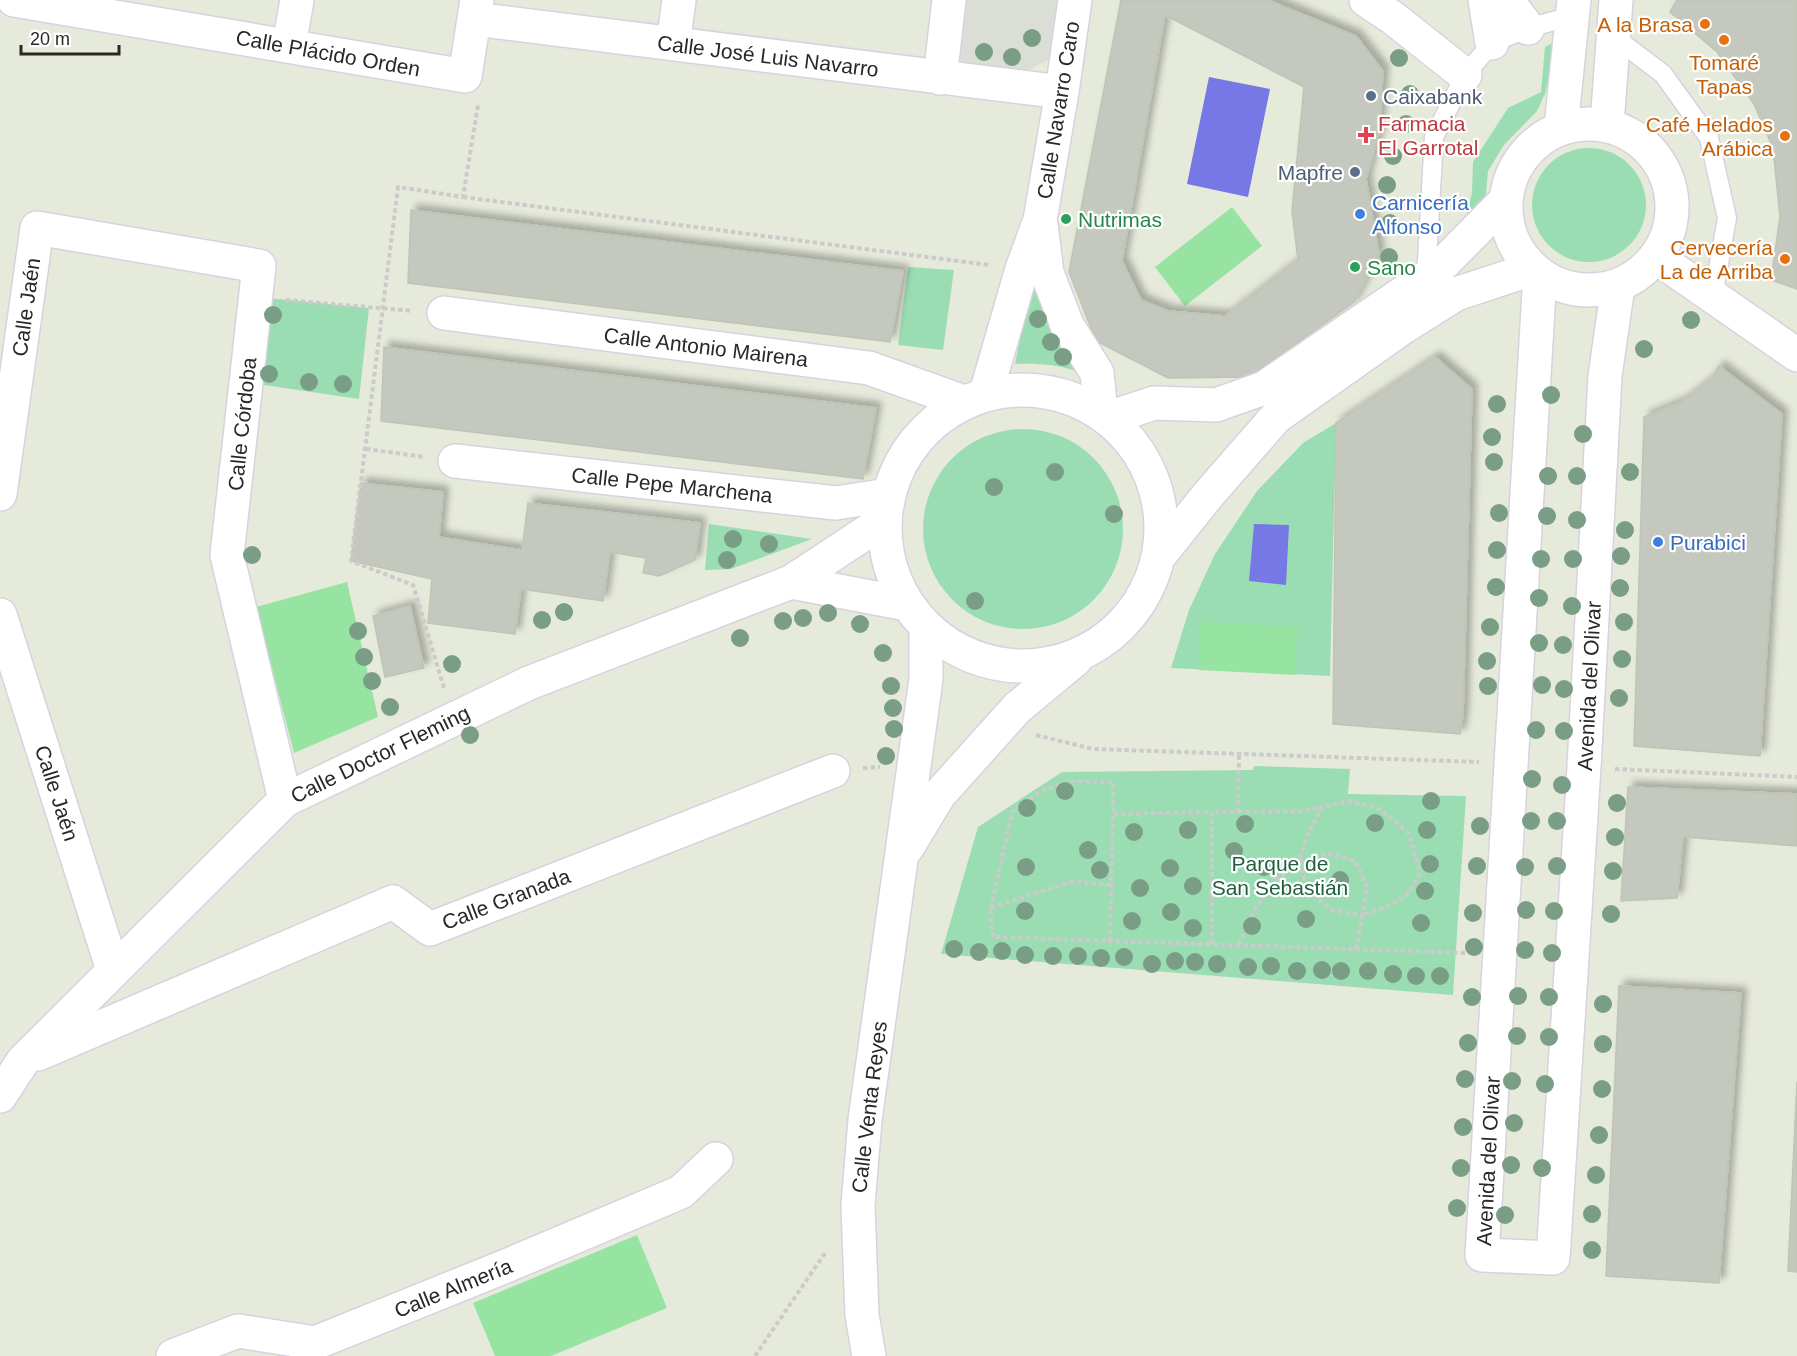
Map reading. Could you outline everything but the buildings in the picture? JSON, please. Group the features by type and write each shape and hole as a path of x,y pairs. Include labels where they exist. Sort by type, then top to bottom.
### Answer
{"street":[{"name":"Calle Plácido Orden","path":"14,0 465,76"},
{"path":"289,46 297,0"},
{"path":"673,44 679,0"},
{"path":"940,78 949,0"},
{"name":"Calle Navarro Caro","path":"975,398 1040,220 1075,0"},
{"path":"1366,0 1393,18 1465,75"},
{"path":"1485,0 1492,44"},
{"path":"1507,0 1528,28"},
{"path":"1607,125 1616,0"},
{"path":"1561,128 1573,8"},
{"path":"465,76 476,10"},
{"name":"Calle José Luis Navarro","path":"476,10 673,44 1062,92"},
{"path":"1584,124 1607,125 1632,136 1653,154 1667,178 1672,205 1669,232 1656,257 1640,274 1618,286 1591,291 1564,288 1536,272 1516,249 1507,225 1506,200 1511,177 1523,156 1540,139 1561,128 1584,124"},
{"path":"1105,415 1154,403 1216,405 1264,388 1438,270 1506,200"},
{"name":"Calle Navarro Caro","path":"1040,220 1047,273 1067,325 1097,373 1105,415"},
{"name":"Calle Córdoba","path":"37,228 259,266 227,555 285,800"},
{"name":"Calle Jaén","path":"0,494 37,228"},
{"path":"1656,257 1797,355"},
{"path":"1160,555 1162,517 1154,480 1135,446 1105,415 1046,390 975,398 929,425 904,457 886,508 889,563 916,615 959,651 999,665 1040,666 1080,655 1117,631 1144,597 1160,555 1208,495 1276,417 1402,328 1456,294 1536,272"},
{"name":"Avenida del Olivar","path":"1536,272 1512,760 1482,1256 1552,1258 1584,767 1605,376 1618,286"},
{"name":"Calle Antonio Mairena","path":"444,313 869,368 975,398"},
{"name":"Calle Pepe Marchena","path":"455,461 886,508"},
{"name":"Calle Doctor Fleming","path":"0,1096 11,1054 113,970 285,800 529,683 790,582 886,508"},
{"path":"790,582 916,615"},
{"name":"Calle Jaén","path":"0,615 113,970"},
{"name":"Calle Venta Reyes","path":"869,1356 862,1315 858,1205 865,1120 926,679 916,615"},
{"name":"Calle Venta Reyes","path":"901,858 939,795 1017,708 1080,655"},
{"name":"Calle Granada","path":"11,1054 393,902 430,930 833,771"},
{"name":"Calle Almería","path":"173,1356 238,1330 315,1343 681,1192 716,1159"}],"lane":[{"path":"1426,278 1434,137 1465,75 1492,44 1573,8"},
{"path":"1614,37 1663,74 1709,138 1727,218 1713,297"}],"path":[{"path":"463,197 479,95 465,76"},
{"path":"454,718 413,585 351,561 398,187 1022,269"},
{"path":"256,297 383,309"},
{"path":"366,449 455,461"},
{"path":"1017,708 1037,736 1093,749 1475,763 1512,760"},
{"path":"1475,763 1476,751"},
{"path":"1238,812 1239,754"},
{"path":"833,771 913,765"},
{"path":"1584,767 1797,777"},
{"path":"1110,941 1113,782 1071,781 1041,791 1012,812 990,908 993,937 1356,950 1468,953 1468,941"},
{"path":"1113,814 1303,811 1350,801 1380,809 1409,833 1420,874 1405,897 1382,909 1362,915 1332,910 1308,890 1299,862 1306,838 1322,807"},
{"path":"1212,812 1212,944"},
{"path":"1239,945 1253,912 1277,879 1299,862 1328,853 1355,861 1367,887 1356,950"},
{"path":"990,908 1073,881 1111,885"},
{"path":"755,1356 826,1252"}],"green space":[{"path":"1554,42 1555,51 1545,94 1537,111 1504,145 1488,171 1485,204 1454,239 1450,233 1465,223 1472,192 1473,162 1508,108 1541,92 1545,47"},
{"path":"1589,148 1611,153 1629,165 1641,183 1646,205 1641,227 1629,245 1611,257 1589,262 1567,257 1549,245 1537,227 1532,205 1537,183 1549,165 1567,153"},
{"path":"1232,207 1262,246 1185,306 1155,267"},
{"path":"908,267 954,270 943,350 898,345"},
{"path":"1032,278 1046,318 1078,372 1063,367 1015,364"},
{"path":"267,298 369,308 359,399 257,384"},
{"path":"1336,423 1330,676 1171,668 1189,610 1215,554 1257,491 1303,443"},
{"path":"1023,429 1042,431 1061,437 1094,458 1115,491 1121,510 1123,529 1121,548 1115,567 1094,600 1061,621 1042,627 1023,629 1004,627 985,621 952,600 931,567 925,548 923,529 925,510 931,491 952,458 985,437 1004,431"},
{"path":"709,524 812,539 731,569 705,570"},
{"path":"347,582 378,717 294,753 256,607"},
{"path":"1200,622 1297,626 1295,675 1199,670"},
{"name":"Parque de San Sebastián","path":"1254,766 1350,769 1348,794 1466,796 1453,995 941,954 978,827 1062,772 1253,770"},
{"path":"637,1235 667,1308 551,1356 495,1356 473,1303"}],"shaded area":[{"path":"958,0 1061,0 1049,59 1027,71 951,60"},
{"path":"1209,77 1270,89 1248,197 1187,184"},
{"path":"1254,524 1289,525 1286,585 1249,581"}],"place":[{"name":"A la Brasa","path":"1705,24"},
{"name":"Tomaré Tapas","path":"1724,40"},
{"name":"Caixabank","path":"1371,96"},
{"name":"Farmacia El Garrotal","path":"1366,135"},
{"name":"Café Helados Arábica","path":"1785,136"},
{"name":"Mapfre","path":"1355,172"},
{"name":"Carnicería Alfonso","path":"1360,214"},
{"name":"Nutrimas","path":"1066,219"},
{"name":"Cervecería La de Arriba","path":"1785,259"},
{"name":"Sano","path":"1355,267"},
{"name":"Purabici","path":"1658,542"}]}
